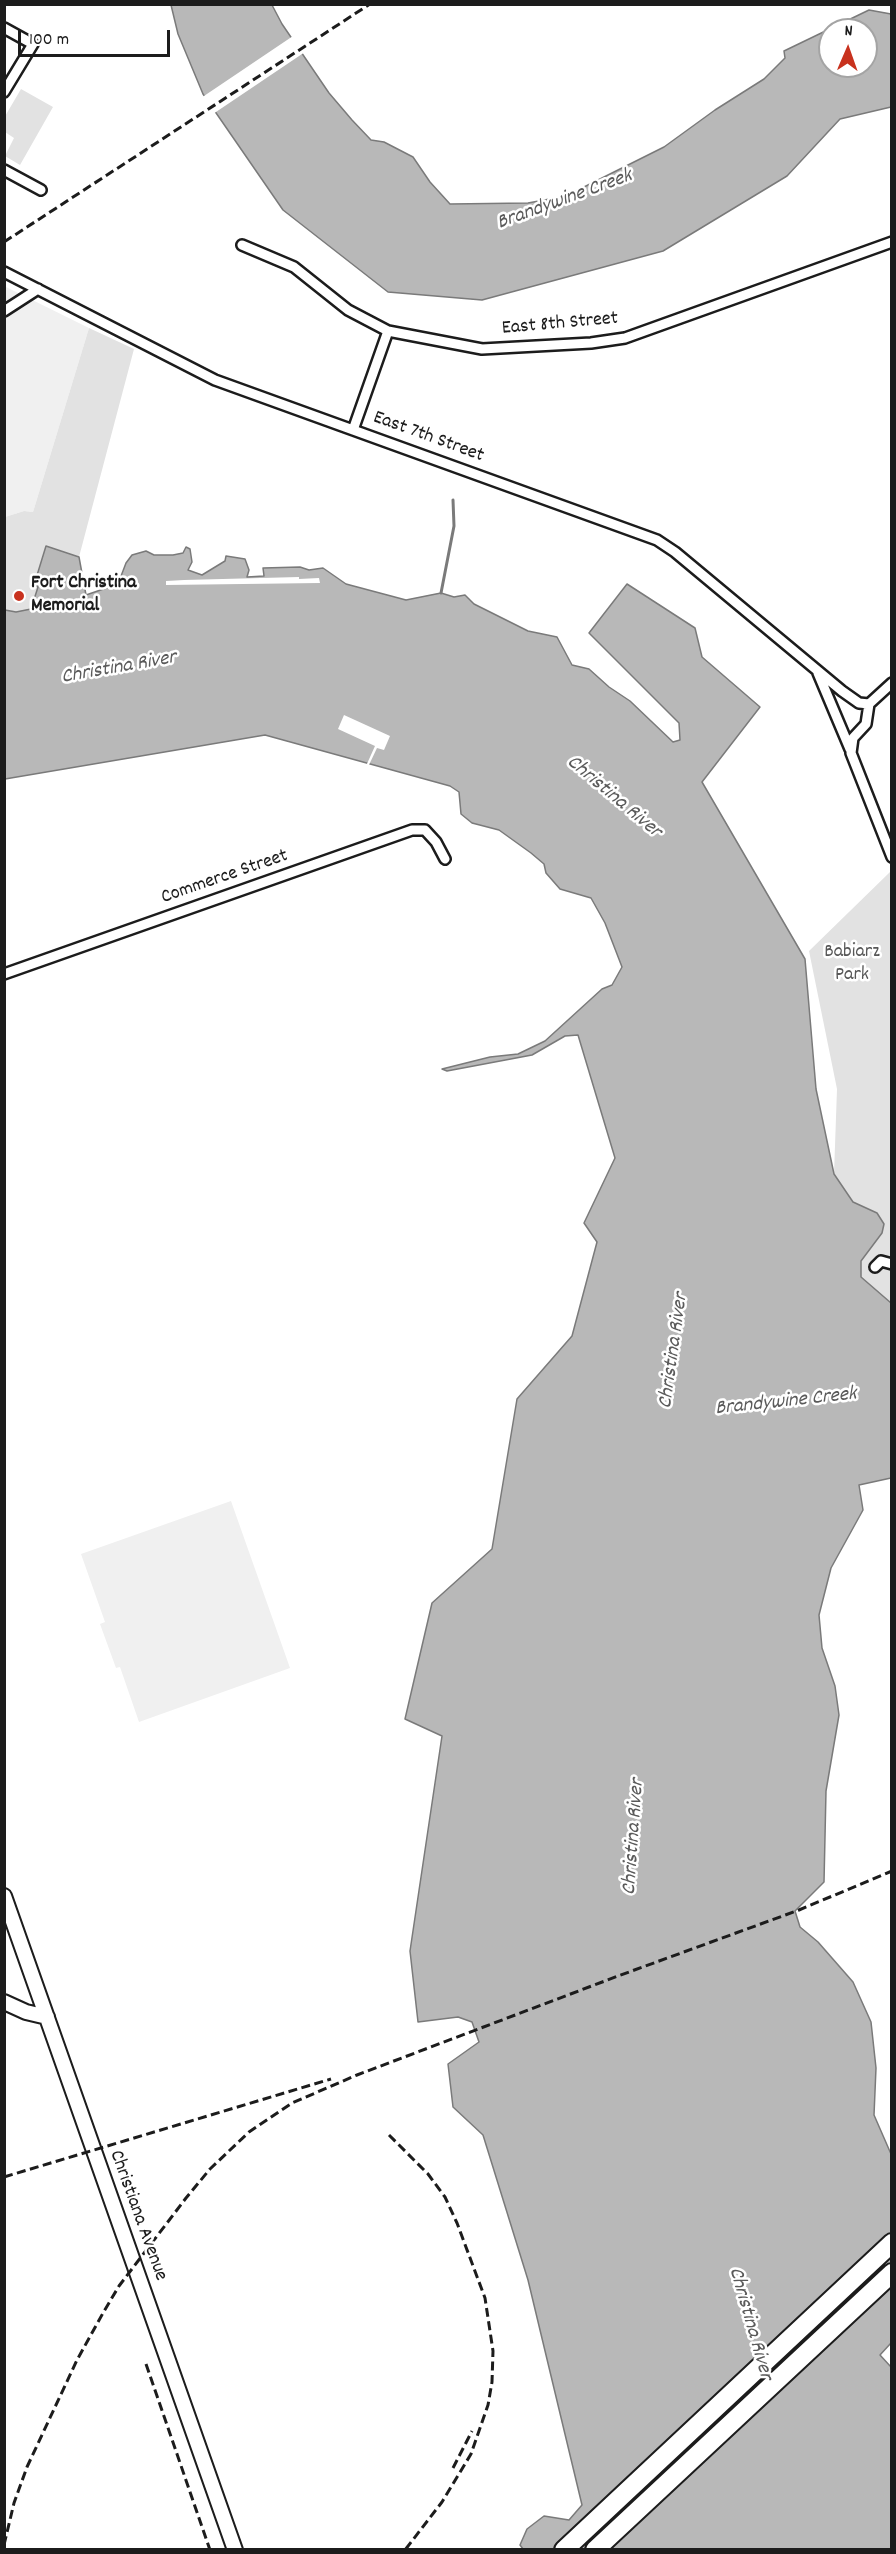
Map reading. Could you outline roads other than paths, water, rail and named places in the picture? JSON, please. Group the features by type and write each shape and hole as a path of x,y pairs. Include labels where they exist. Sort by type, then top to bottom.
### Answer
{"highway":[{"path":"564,2550 891,2243"},
{"path":"596,2550 891,2273"}],"main road":[{"name":"Christiana Avenue","path":"4,1896 235,2550"},
{"path":"4,2002 26,2012 47,2017"}],"street":[{"path":"4,28 33,44 4,92"},
{"path":"4,170 41,190"},
{"name":"East 8th Street","path":"242,245 294,267 348,310 388,331 482,349 612,342 891,242"},
{"name":"East 7th Street","path":"4,272 215,380 657,540 675,552 859,703 869,704"},
{"path":"4,310 38,289"},
{"path":"353,430 388,331"},
{"name":"East 7th Street","path":"818,670 891,856"},
{"path":"851,753 853,738 866,724 869,704 891,683"},
{"name":"Commerce Street","path":"4,974 412,830 425,830 436,842 446,859"},
{"path":"875,1267 881,1262 891,1264"}],"water":[{"name":"Brandywine Creek","path":"171,5 272,5 282,24 329,93 352,120 371,140 384,142 413,157 430,182 450,204 528,203 566,196 664,147 715,110 764,79 785,58 784,51 818,35 818,78 878,78 878,18 852,18 869,10 891,14 891,107 840,119 787,176 663,251 482,300 388,292 283,210 203,94 178,34"},
{"path":"46,546 79,557 86,595 118,584 126,563 132,555 146,551 154,555 173,555 183,553 186,547 190,549 192,562 188,570 202,575 225,561 226,556 245,559 249,570 247,577 264,576 263,568 300,567 309,570 323,568 346,584 406,600 441,593 454,597 465,595 474,604 528,631 557,637 572,665 589,669 609,687 630,701 673,742 680,740 679,723 589,633 627,584 695,628 702,657 760,707 702,782 805,959 816,1089 834,1174 853,1202 877,1213 884,1224 882,1233 861,1261 861,1277 891,1303 891,1478 859,1485 863,1510 831,1568 819,1615 822,1648 835,1686 839,1715 826,1791 824,1882 795,1911 800,1927 818,1942 853,1982 871,2022 876,2068 874,2115 891,2154 891,2343 880,2355 891,2367 891,2549 523,2549 520,2545 527,2529 544,2516 569,2520 582,2505 528,2280 483,2135 453,2107 448,2064 479,2042 472,2022 458,2017 418,2022 410,1951 442,1736 405,1719 432,1603 492,1549 517,1399 572,1336 597,1242 584,1223 615,1158 578,1035 565,1036 532,1055 447,1071 442,1069 490,1057 518,1054 545,1041 602,989 612,985 622,967 605,923 591,898 560,889 546,873 544,864 531,853 499,830 472,823 461,814 459,792 450,786 265,735 5,779 5,610 16,612 31,609 38,587 34,585"}],"waterway":[{"path":"441,593 454,526 453,500"}],"railway":[{"path":"4,242 370,4"},
{"path":"4,2545 14,2503 27,2467 77,2360 119,2286 210,2169 249,2132 292,2103 357,2075 799,1910 892,1871"},
{"path":"4,2177 331,2079"},
{"path":"389,2135 428,2174 445,2197 485,2298 493,2351 492,2382 488,2405 471,2454 442,2502 405,2550"},
{"path":"146,2364 210,2550"},
{"path":"453,2468 472,2431"}],"place":[{"name":"Fort Christina Memorial","path":"19,596"}],"water label":[{"name":"Christina River","path":"119,669"},
{"name":"Christina River","path":"613,798"},
{"name":"Christina River","path":"675,1351"},
{"name":"Christina River","path":"635,1837"},
{"name":"Christina River","path":"749,2324"}],"park label":[{"name":"Babiarz Park","path":"852,964"}]}
